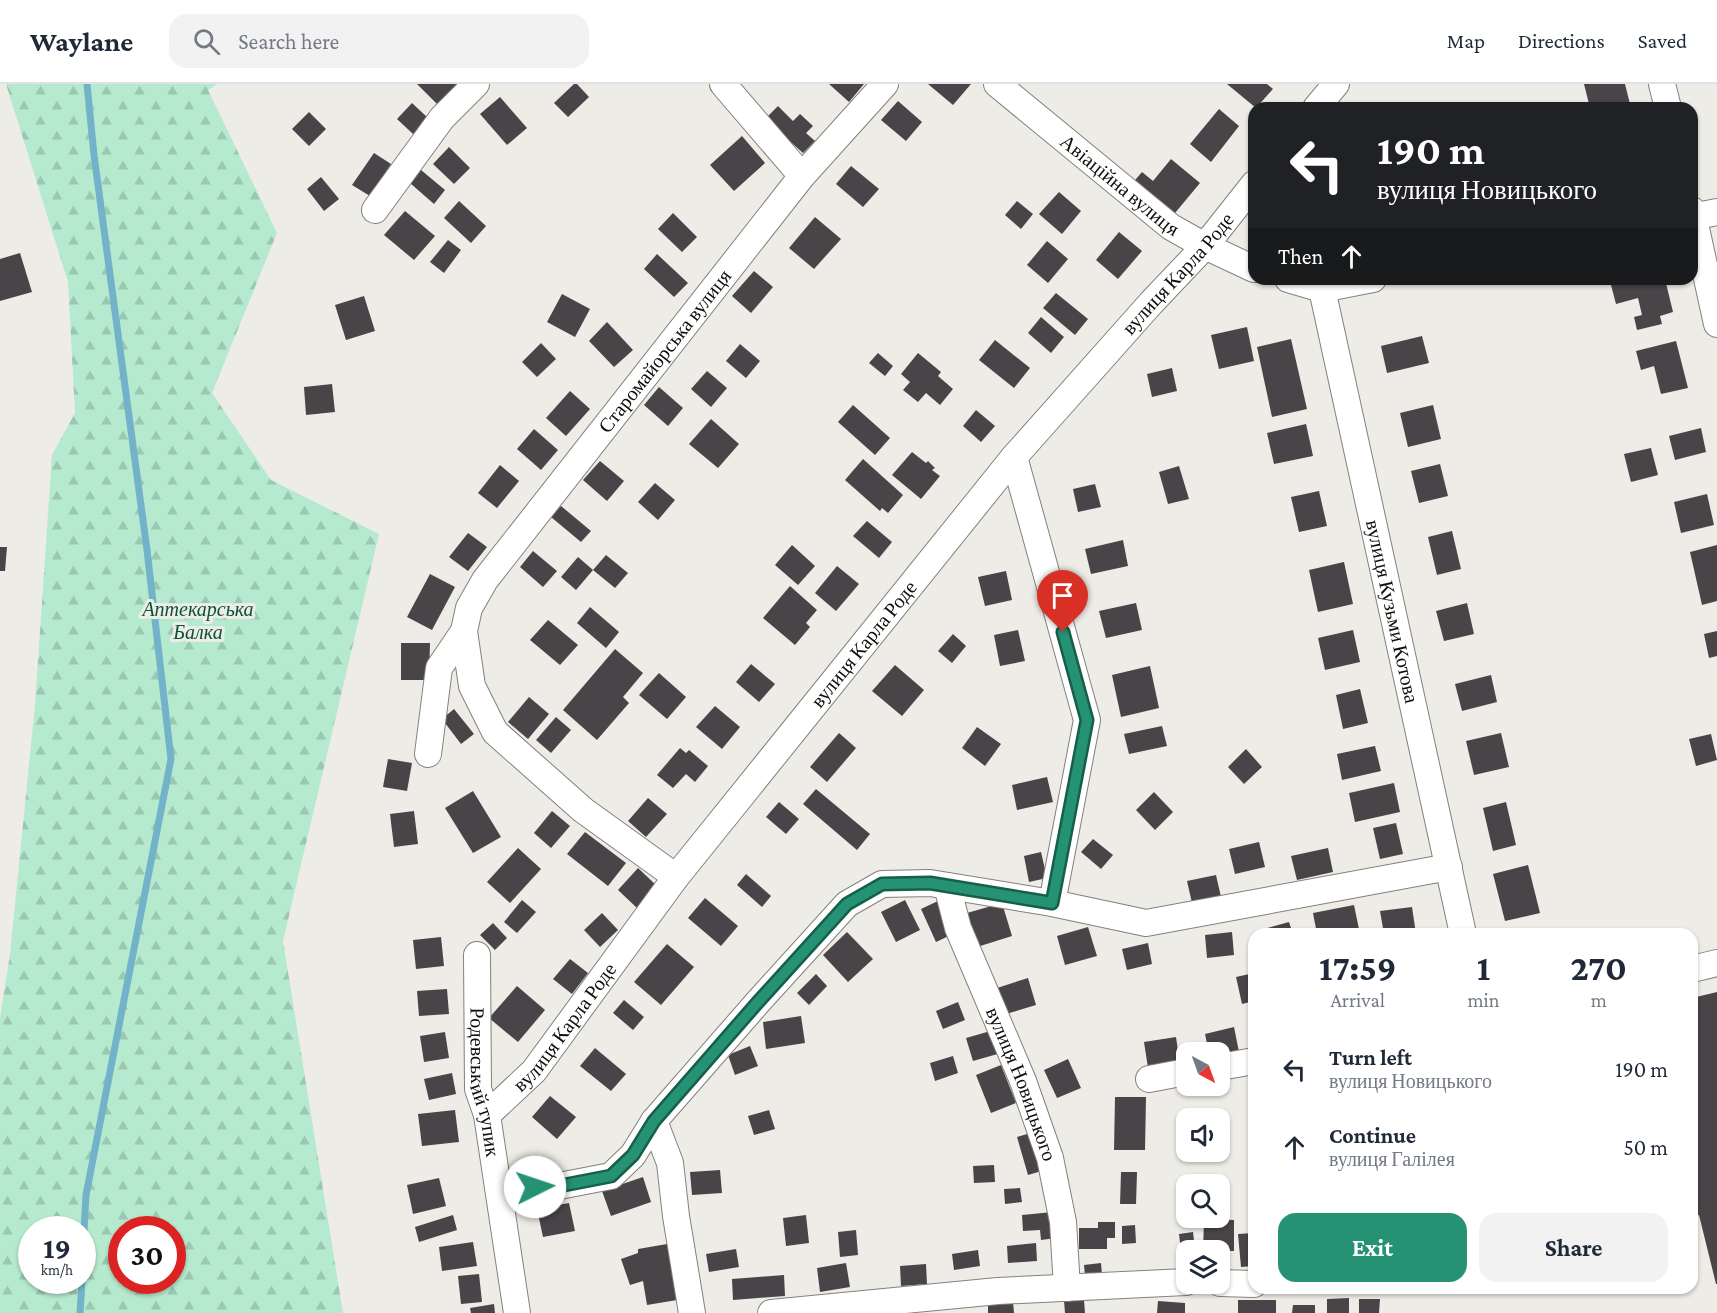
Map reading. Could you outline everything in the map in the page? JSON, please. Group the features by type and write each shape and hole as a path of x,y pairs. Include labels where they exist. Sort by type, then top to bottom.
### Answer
{"street":[{"path":"375,210 442,118 476,84"},
{"path":"723,84 802,176"},
{"name":"Старомайорська вулиця","path":"676,876 583,810 495,732 472,686 464,631 469,608 485,580 802,176 885,84"},
{"name":"Авіаційна вулиця","path":"996,84 1171,226 1205,246 1248,266"},
{"path":"1322,102 1336,84"},
{"path":"1662,84 1666,102"},
{"name":"вулиця Карла Роде","path":"487,1115 534,1071 676,876 1014,457 1205,246 1248,192"},
{"path":"1699,214 1717,324"},
{"path":"1308,285 1322,289 1342,285"},
{"name":"вулиця Кузьми Котова","path":"1322,289 1462,928"},
{"path":"1014,457 1087,720 1052,903"},
{"name":"Старомайорська вулиця","path":"428,754 439,668 464,631"},
{"path":"498,1187 554,1187 611,1176 633,1155 654,1121 847,904 882,884 930,883 1052,903 1146,923 1449,867"},
{"name":"вулиця Новицького","path":"947,886 958,928 1023,1081 1050,1158 1063,1222 1067,1288"},
{"name":"Родевський тупик","path":"477,955 478,1089 487,1115 517,1313"},
{"path":"1698,968 1717,963"},
{"path":"1230,1065 1248,1062"},
{"path":"1149,1078 1176,1074"},
{"path":"654,1121 670,1163 692,1313"},
{"path":"771,1313 998,1291 1176,1283"},
{"path":"1230,1283 1248,1284"}],"green space":[{"name":"Аптекарська Балка","path":"6,84 217,84 208,90 277,233 212,393 271,480 379,534 283,941 343,1313 0,1313 0,1019 10,954 35,705 52,455 75,413 68,282"}],"building":[{"path":"417,84 457,84 459,85 438,105"},
{"path":"574,84 577,84 589,97 568,117 554,103"},
{"path":"829,84 864,84 849,102"},
{"path":"928,84 971,84 953,105"},
{"path":"1227,84 1267,84 1273,89 1261,102 1249,102"},
{"path":"1584,84 1625,84 1630,102 1588,102"},
{"path":"500,97 527,128 507,145 480,114"},
{"path":"898,101 922,122 906,141 881,120"},
{"path":"412,103 428,118 413,134 397,119"},
{"path":"778,106 793,121 800,114 813,126 806,133 815,141 803,153 765,119"},
{"path":"1219,109 1239,126 1211,162 1190,144"},
{"path":"309,112 326,129 309,146 292,129"},
{"path":"742,136 765,163 734,191 710,165"},
{"path":"449,147 470,168 454,184 433,164"},
{"path":"374,153 391,164 370,196 352,185"},
{"path":"1171,159 1200,183 1170,219 1130,186 1142,172 1153,181"},
{"path":"851,166 879,189 863,207 836,184"},
{"path":"421,170 445,190 434,204 410,183"},
{"path":"321,177 339,199 324,211 307,189"},
{"path":"1059,192 1081,211 1062,234 1039,214"},
{"path":"459,201 486,226 471,243 444,218"},
{"path":"1017,201 1033,214 1021,229 1005,215"},
{"path":"405,211 435,236 414,260 384,235"},
{"path":"673,213 697,237 682,252 658,229"},
{"path":"815,217 841,239 814,269 789,248"},
{"path":"1119,232 1142,251 1118,279 1096,260"},
{"path":"448,240 461,250 444,273 430,262"},
{"path":"1047,241 1068,259 1048,283 1027,265"},
{"path":"20,253 32,292 0,301 0,259"},
{"path":"657,254 688,283 674,297 644,269"},
{"path":"754,271 773,287 751,313 732,296"},
{"path":"1611,285 1666,285 1673,312 1660,316 1662,324 1637,330 1634,317 1642,315 1638,298 1616,304"},
{"path":"1056,293 1088,319 1075,335 1043,308"},
{"path":"562,294 590,309 575,337 547,322"},
{"path":"364,296 375,331 346,340 335,305"},
{"path":"1041,317 1064,337 1051,353 1028,333"},
{"path":"607,322 633,350 614,367 589,341"},
{"path":"1247,327 1254,361 1219,369 1211,335"},
{"path":"1422,336 1429,363 1387,373 1381,346"},
{"path":"1291,339 1307,409 1272,417 1257,347"},
{"path":"995,340 1030,368 1014,388 979,360"},
{"path":"1676,341 1688,388 1661,394 1654,366 1641,370 1636,351"},
{"path":"541,343 556,359 537,377 522,362"},
{"path":"740,344 760,361 746,378 726,361"},
{"path":"878,353 893,366 885,376 869,363"},
{"path":"918,353 941,372 938,376 953,389 940,405 926,393 918,402 903,390 910,382 901,374"},
{"path":"1172,368 1177,391 1152,397 1147,374"},
{"path":"707,371 727,388 711,407 691,389"},
{"path":"332,384 335,412 306,415 304,387"},
{"path":"659,387 683,408 668,426 644,405"},
{"path":"570,391 590,409 566,436 546,418"},
{"path":"853,405 890,438 875,455 838,422"},
{"path":"1433,405 1441,439 1408,447 1400,413"},
{"path":"976,410 995,426 981,442 963,426"},
{"path":"711,419 739,444 718,468 689,444"},
{"path":"1306,424 1313,456 1274,464 1267,433"},
{"path":"1701,428 1706,452 1675,460 1669,436"},
{"path":"534,429 558,450 541,470 517,449"},
{"path":"1651,448 1658,475 1631,482 1624,454"},
{"path":"912,452 926,463 928,461 935,468 932,470 940,476 921,499 892,475"},
{"path":"863,459 903,495 888,513 882,508 880,511 845,480"},
{"path":"600,461 624,481 607,501 583,480"},
{"path":"1440,464 1448,496 1419,503 1411,471"},
{"path":"500,465 519,481 497,508 478,493"},
{"path":"1179,466 1189,499 1168,504 1159,472"},
{"path":"655,483 675,500 658,520 638,502"},
{"path":"1095,484 1101,507 1078,512 1073,489"},
{"path":"1319,491 1327,526 1299,532 1291,497"},
{"path":"1707,494 1714,525 1681,533 1674,502"},
{"path":"561,506 591,531 581,542 551,517"},
{"path":"867,521 892,542 879,558 853,536"},
{"path":"1452,531 1461,569 1437,575 1428,537"},
{"path":"468,533 487,547 468,571 449,557"},
{"path":"1123,540 1128,566 1091,574 1085,549"},
{"path":"792,545 815,566 798,585 775,565"},
{"path":"1717,545 1717,601 1702,605 1690,552"},
{"path":"0,547 7,547 5,571 0,571"},
{"path":"533,551 557,571 543,587 520,567"},
{"path":"606,555 628,573 615,588 593,570"},
{"path":"578,557 593,570 576,590 561,577"},
{"path":"1344,562 1353,604 1318,612 1309,570"},
{"path":"837,566 859,584 836,611 815,593"},
{"path":"1006,571 1012,600 985,606 978,577"},
{"path":"430,574 455,587 432,630 407,617"},
{"path":"790,586 817,610 806,623 810,627 795,645 763,618"},
{"path":"1136,603 1142,630 1106,638 1099,611"},
{"path":"1467,603 1474,634 1444,641 1436,611"},
{"path":"590,607 619,632 606,648 577,623"},
{"path":"548,620 578,645 560,665 530,640"},
{"path":"1018,630 1025,661 1000,666 994,635"},
{"path":"1353,630 1360,662 1325,670 1318,638"},
{"path":"1717,631 1717,656 1709,658 1704,634"},
{"path":"953,634 966,646 952,663 938,651"},
{"path":"401,643 430,643 429,680 401,680"},
{"path":"615,649 643,673 623,697 629,703 597,740 563,710"},
{"path":"751,664 775,684 759,702 736,682"},
{"path":"895,665 924,690 902,716 872,691"},
{"path":"1150,666 1159,708 1121,717 1112,675"},
{"path":"659,673 686,697 667,719 639,695"},
{"path":"1491,675 1497,702 1462,711 1455,684"},
{"path":"1360,689 1368,723 1343,729 1336,695"},
{"path":"529,697 549,714 528,739 508,722"},
{"path":"715,706 740,727 722,749 696,727"},
{"path":"454,709 474,734 461,744 442,719"},
{"path":"556,717 571,730 551,753 536,740"},
{"path":"1162,726 1167,746 1129,754 1124,734"},
{"path":"977,727 1001,744 985,766 962,748"},
{"path":"839,733 856,748 827,782 810,767"},
{"path":"1501,733 1509,767 1474,775 1466,741"},
{"path":"1711,734 1717,760 1696,766 1689,739"},
{"path":"1375,746 1381,771 1342,780 1337,754"},
{"path":"680,748 686,753 689,750 708,766 695,782 686,774 673,788 657,775"},
{"path":"1246,749 1262,767 1244,784 1228,767"},
{"path":"388,759 412,763 407,791 383,787"},
{"path":"1047,777 1053,802 1017,810 1012,785"},
{"path":"1394,783 1400,812 1355,822 1349,793"},
{"path":"816,789 870,834 857,850 803,804"},
{"path":"473,791 501,837 473,853 445,808"},
{"path":"1154,792 1173,812 1155,830 1136,810"},
{"path":"648,798 667,814 646,837 628,821"},
{"path":"779,802 799,819 786,834 766,817"},
{"path":"1506,802 1516,845 1493,851 1483,808"},
{"path":"414,811 418,844 394,847 390,814"},
{"path":"552,811 570,826 551,848 534,833"},
{"path":"1396,823 1403,854 1380,859 1373,828"},
{"path":"585,832 626,863 608,886 567,854"},
{"path":"1093,839 1113,855 1101,869 1081,852"},
{"path":"1259,842 1265,867 1235,874 1229,849"},
{"path":"518,848 541,869 510,903 487,882"},
{"path":"1328,848 1333,872 1297,880 1291,856"},
{"path":"1041,852 1047,878 1029,882 1024,856"},
{"path":"1528,865 1540,913 1505,921 1493,874"},
{"path":"638,868 657,886 637,908 618,890"},
{"path":"746,874 771,896 762,907 737,885"},
{"path":"1216,875 1221,897 1192,903 1187,881"},
{"path":"705,898 738,926 721,946 688,918"},
{"path":"522,900 536,912 517,933 504,922"},
{"path":"905,900 920,930 896,942 881,912"},
{"path":"938,901 953,934 936,942 921,909"},
{"path":"1002,903 1012,936 977,947 967,913"},
{"path":"1354,905 1359,928 1316,928 1313,913"},
{"path":"1412,907 1415,928 1383,928 1380,911"},
{"path":"602,913 618,930 600,947 584,930"},
{"path":"1289,922 1291,928 1268,928"},
{"path":"493,923 507,938 495,950 480,935"},
{"path":"1088,927 1097,956 1065,965 1057,936"},
{"path":"847,932 873,959 848,982 823,955"},
{"path":"1232,932 1234,955 1207,958 1205,935"},
{"path":"441,937 444,966 416,969 413,940"},
{"path":"1148,943 1152,964 1127,970 1122,949"},
{"path":"667,944 694,967 661,1005 634,982"},
{"path":"570,959 588,973 572,994 553,979"},
{"path":"816,974 827,986 809,1005 797,993"},
{"path":"1248,974 1248,1002 1242,1004 1236,977"},
{"path":"1028,978 1036,1005 1006,1014 997,988"},
{"path":"517,986 545,1010 518,1042 489,1018"},
{"path":"447,989 449,1014 419,1016 417,991"},
{"path":"1717,992 1717,1284 1698,1215 1698,997"},
{"path":"624,1000 644,1017 633,1030 613,1013"},
{"path":"958,1002 965,1020 943,1029 936,1011"},
{"path":"801,1016 805,1043 766,1049 763,1022"},
{"path":"1234,1027 1239,1052 1230,1054 1230,1042 1207,1042 1205,1034"},
{"path":"994,1030 1001,1053 973,1061 966,1038"},
{"path":"445,1032 449,1058 424,1062 420,1036"},
{"path":"1176,1037 1176,1064 1148,1068 1144,1042"},
{"path":"750,1046 758,1066 735,1075 728,1055"},
{"path":"595,1048 626,1074 611,1091 580,1066"},
{"path":"953,1056 958,1073 935,1081 930,1063"},
{"path":"1068,1059 1081,1088 1057,1098 1044,1070"},
{"path":"1001,1065 1016,1103 991,1113 976,1075"},
{"path":"452,1073 456,1094 429,1100 424,1079"},
{"path":"550,1096 576,1117 557,1139 532,1117"},
{"path":"1115,1097 1146,1097 1145,1150 1114,1150"},
{"path":"455,1110 459,1142 422,1146 418,1114"},
{"path":"769,1110 775,1129 754,1135 748,1116"},
{"path":"1034,1132 1045,1170 1028,1175 1017,1137"},
{"path":"994,1165 995,1182 974,1183 973,1166"},
{"path":"720,1170 722,1193 692,1195 690,1172"},
{"path":"1121,1172 1137,1172 1136,1204 1120,1204"},
{"path":"643,1177 651,1202 611,1216 602,1191"},
{"path":"439,1178 446,1206 413,1214 407,1185"},
{"path":"1020,1188 1022,1202 1005,1204 1004,1189"},
{"path":"569,1203 575,1231 543,1237 537,1209"},
{"path":"1053,1212 1056,1238 1041,1240 1040,1230 1023,1231 1022,1215"},
{"path":"453,1215 457,1230 419,1242 415,1227"},
{"path":"806,1215 809,1243 786,1246 783,1218"},
{"path":"1230,1220 1234,1220 1234,1251 1230,1251 1230,1240 1203,1240 1204,1228 1230,1228"},
{"path":"1098,1222 1115,1222 1115,1238 1107,1238 1107,1249 1079,1249 1079,1228 1098,1228"},
{"path":"1135,1225 1136,1243 1122,1244 1122,1226"},
{"path":"856,1230 858,1255 840,1257 838,1232"},
{"path":"1193,1232 1194,1240 1180,1240 1179,1234"},
{"path":"1248,1233 1248,1266 1241,1267 1238,1234"},
{"path":"473,1242 477,1266 442,1271 439,1247"},
{"path":"673,1243 683,1299 647,1305 643,1281 630,1285 621,1259 638,1253 638,1249"},
{"path":"1036,1243 1037,1261 1008,1263 1007,1246"},
{"path":"736,1249 739,1267 709,1272 706,1254"},
{"path":"978,1250 980,1266 954,1270 952,1254"},
{"path":"846,1263 850,1287 820,1292 817,1268"},
{"path":"1101,1263 1102,1275 1085,1276 1084,1265"},
{"path":"926,1264 927,1284 901,1286 900,1266"},
{"path":"479,1274 482,1302 461,1304 458,1276"},
{"path":"784,1275 785,1296 733,1300 732,1279"},
{"path":"1349,1298 1349,1313 1327,1313 1327,1299"},
{"path":"1359,1299 1380,1299 1379,1313 1359,1313"},
{"path":"1084,1300 1085,1313 1065,1313 1064,1301"},
{"path":"1238,1300 1276,1300 1276,1313 1238,1313"},
{"path":"1158,1301 1185,1303 1185,1313 1157,1313"},
{"path":"1013,1302 1014,1313 988,1313 988,1304"},
{"path":"494,1304 495,1313 471,1313 470,1308"},
{"path":"1293,1305 1315,1305 1315,1313 1292,1313"}],"waterway":[{"path":"85,1216 86,1195 171,759 147,550 94,155 87,84"},
{"path":"80,1313 81,1294"}],"route":[{"path":"535,1187 554,1187 611,1176 633,1155 654,1121 847,904 882,884 930,883 1052,903 1087,720 1063,632"}]}
